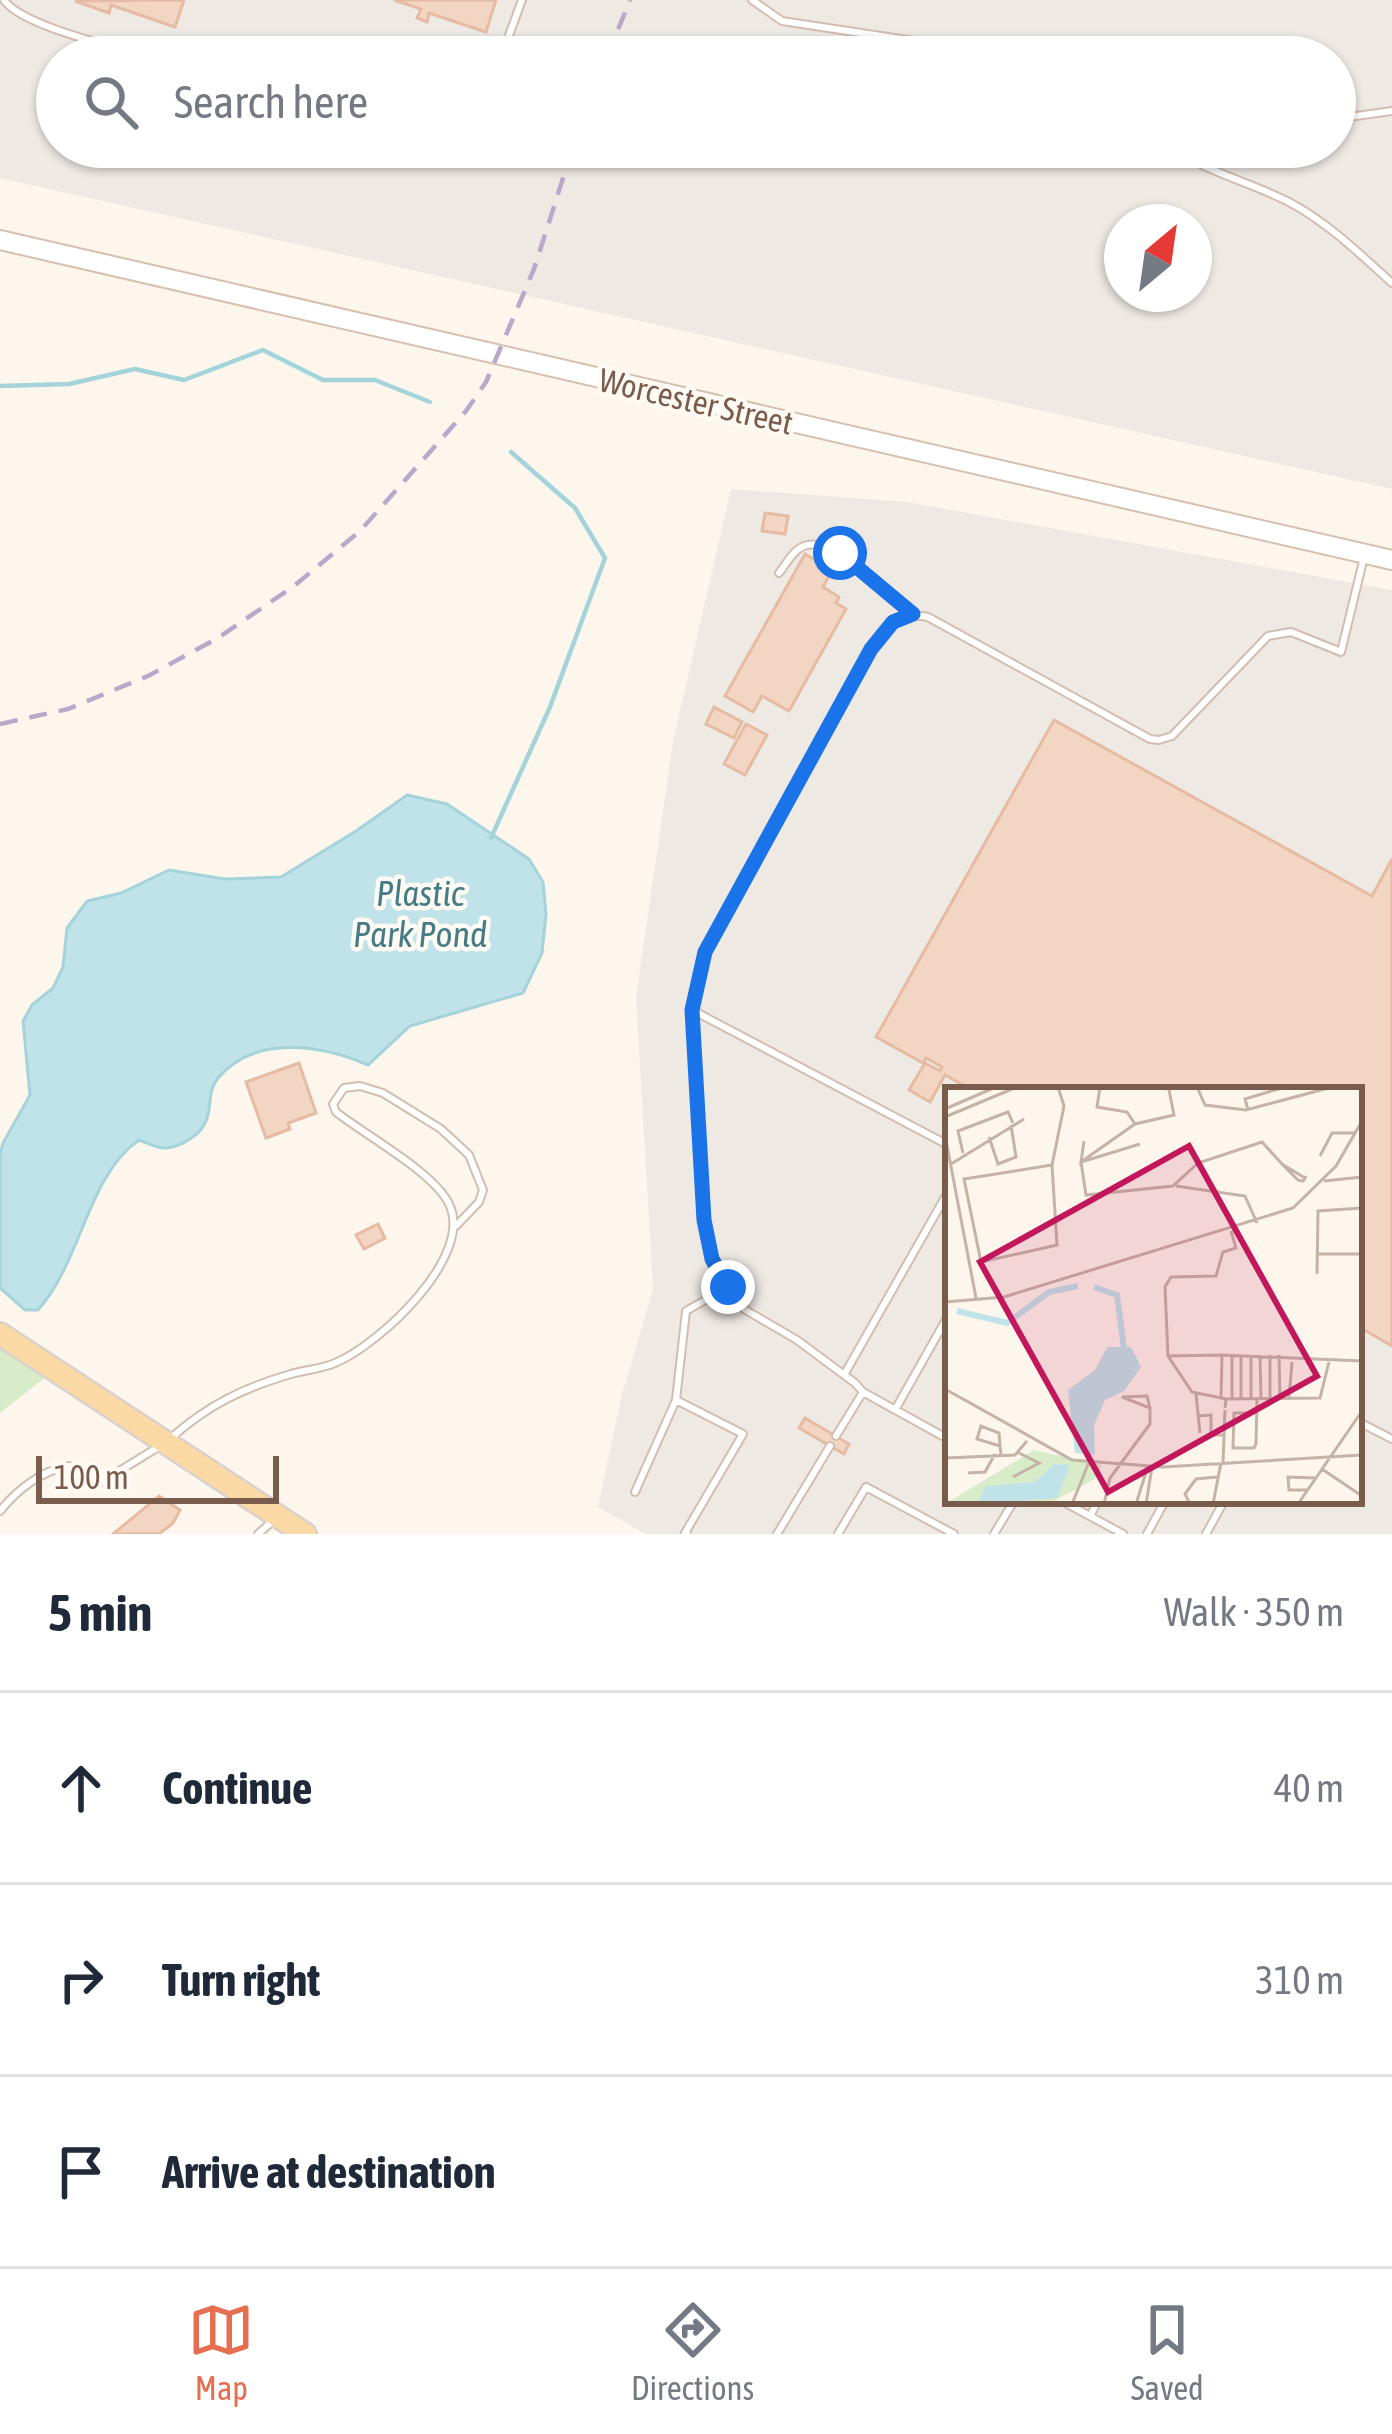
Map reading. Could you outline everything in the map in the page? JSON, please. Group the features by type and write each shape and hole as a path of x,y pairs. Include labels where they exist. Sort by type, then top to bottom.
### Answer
{"main road":[{"name":"Worcester Street","path":"0,240 1392,560"},
{"path":"0,1334 293,1528"}],"lane":[{"path":"4,0 28,19 81,36"},
{"path":"509,36 522,0"},
{"path":"752,0 782,21 881,36"},
{"path":"1356,116 1392,111"},
{"path":"1207,168 1290,202 1392,283"},
{"path":"779,573 808,544 840,553 913,614 928,617 1159,740 1172,736 1268,635 1291,632 1341,652 1365,554"},
{"path":"913,614 893,622 871,649 705,952 692,1010 704,1220 712,1259 728,1287 744,1309 797,1340 863,1392 945,1434"},
{"path":"692,1010 945,1143"},
{"path":"0,1511 53,1468 69,1466 98,1484 166,1443 224,1398 335,1363 368,1343 409,1308 442,1263 456,1226 479,1202 483,1190 469,1155 440,1129 383,1093 360,1086 344,1088 333,1104 336,1112 428,1178 449,1202 456,1226"},
{"path":"844,1375 945,1197"},
{"path":"635,1492 676,1400 686,1311 728,1287"},
{"path":"895,1410 945,1321"},
{"path":"836,1436 863,1392"},
{"path":"676,1400 742,1434 687,1534"},
{"path":"1362,1424 1392,1439"},
{"path":"777,1534 830,1446"},
{"path":"838,1534 866,1487 954,1534"},
{"path":"994,1534 1012,1504"},
{"path":"1068,1504 1123,1534"},
{"path":"1090,1516 1097,1504"},
{"path":"1147,1534 1163,1504"},
{"path":"1206,1534 1222,1504"},
{"path":"258,1534 293,1528"}],"shaded area":[{"path":"0,0 1392,0 1392,489 0,178"},
{"path":"731,489 907,502 1392,590 1392,1534 646,1534 598,1507 621,1399 653,1289 636,997 673,742"}],"green space":[{"path":"0,1335 47,1376 0,1413"}],"water":[{"name":"Plastic Park Pond","path":"407,795 447,804 529,859 543,882 542,953 523,993 410,1026 368,1065 330,1052 290,1048 270,1049 233,1064 214,1084 207,1118 194,1136 166,1148 139,1140 122,1156 107,1175 53,1290 38,1310 25,1310 0,1288 0,1154 30,1095 23,1021 32,1005 53,988 63,967 67,928 87,901 121,893 169,870 225,879 281,877"}],"building":[{"path":"184,0 175,27 111,5 109,13 75,1"},
{"path":"394,0 496,0 486,32 429,13 427,22 417,18 421,9"},
{"path":"765,513 788,516 785,534 762,531"},
{"path":"805,554 832,570 823,587 839,597 836,603 846,609 789,711 762,696 753,712 725,696"},
{"path":"714,707 742,722 734,738 706,724"},
{"path":"1054,720 1372,896 1392,859 1392,1346 1362,1329 1362,1087 967,1087 945,1075 930,1102 909,1090 925,1063 940,1071 942,1067 926,1058 923,1063 876,1037"},
{"path":"746,724 767,735 745,775 724,764"},
{"path":"299,1063 316,1113 266,1138 246,1082"},
{"path":"378,1224 385,1238 364,1249 356,1235"},
{"path":"805,1418 849,1444 844,1454 799,1428"},
{"path":"159,1496 180,1510 173,1523 159,1534 113,1534"}],"waterway":[{"path":"0,386 69,384 135,369 184,380 263,350 323,380 375,380 430,402"},
{"path":"491,838 550,707 605,558 575,508 511,452"}],"railway":[{"path":"615,36 630,0"},
{"path":"0,724 68,709 148,676 218,638 294,586 360,531 486,382 534,269 566,168"}],"route":[{"path":"728,1287 712,1259 704,1220 692,1010 701,964 871,649 893,622 913,614 840,553"}]}
